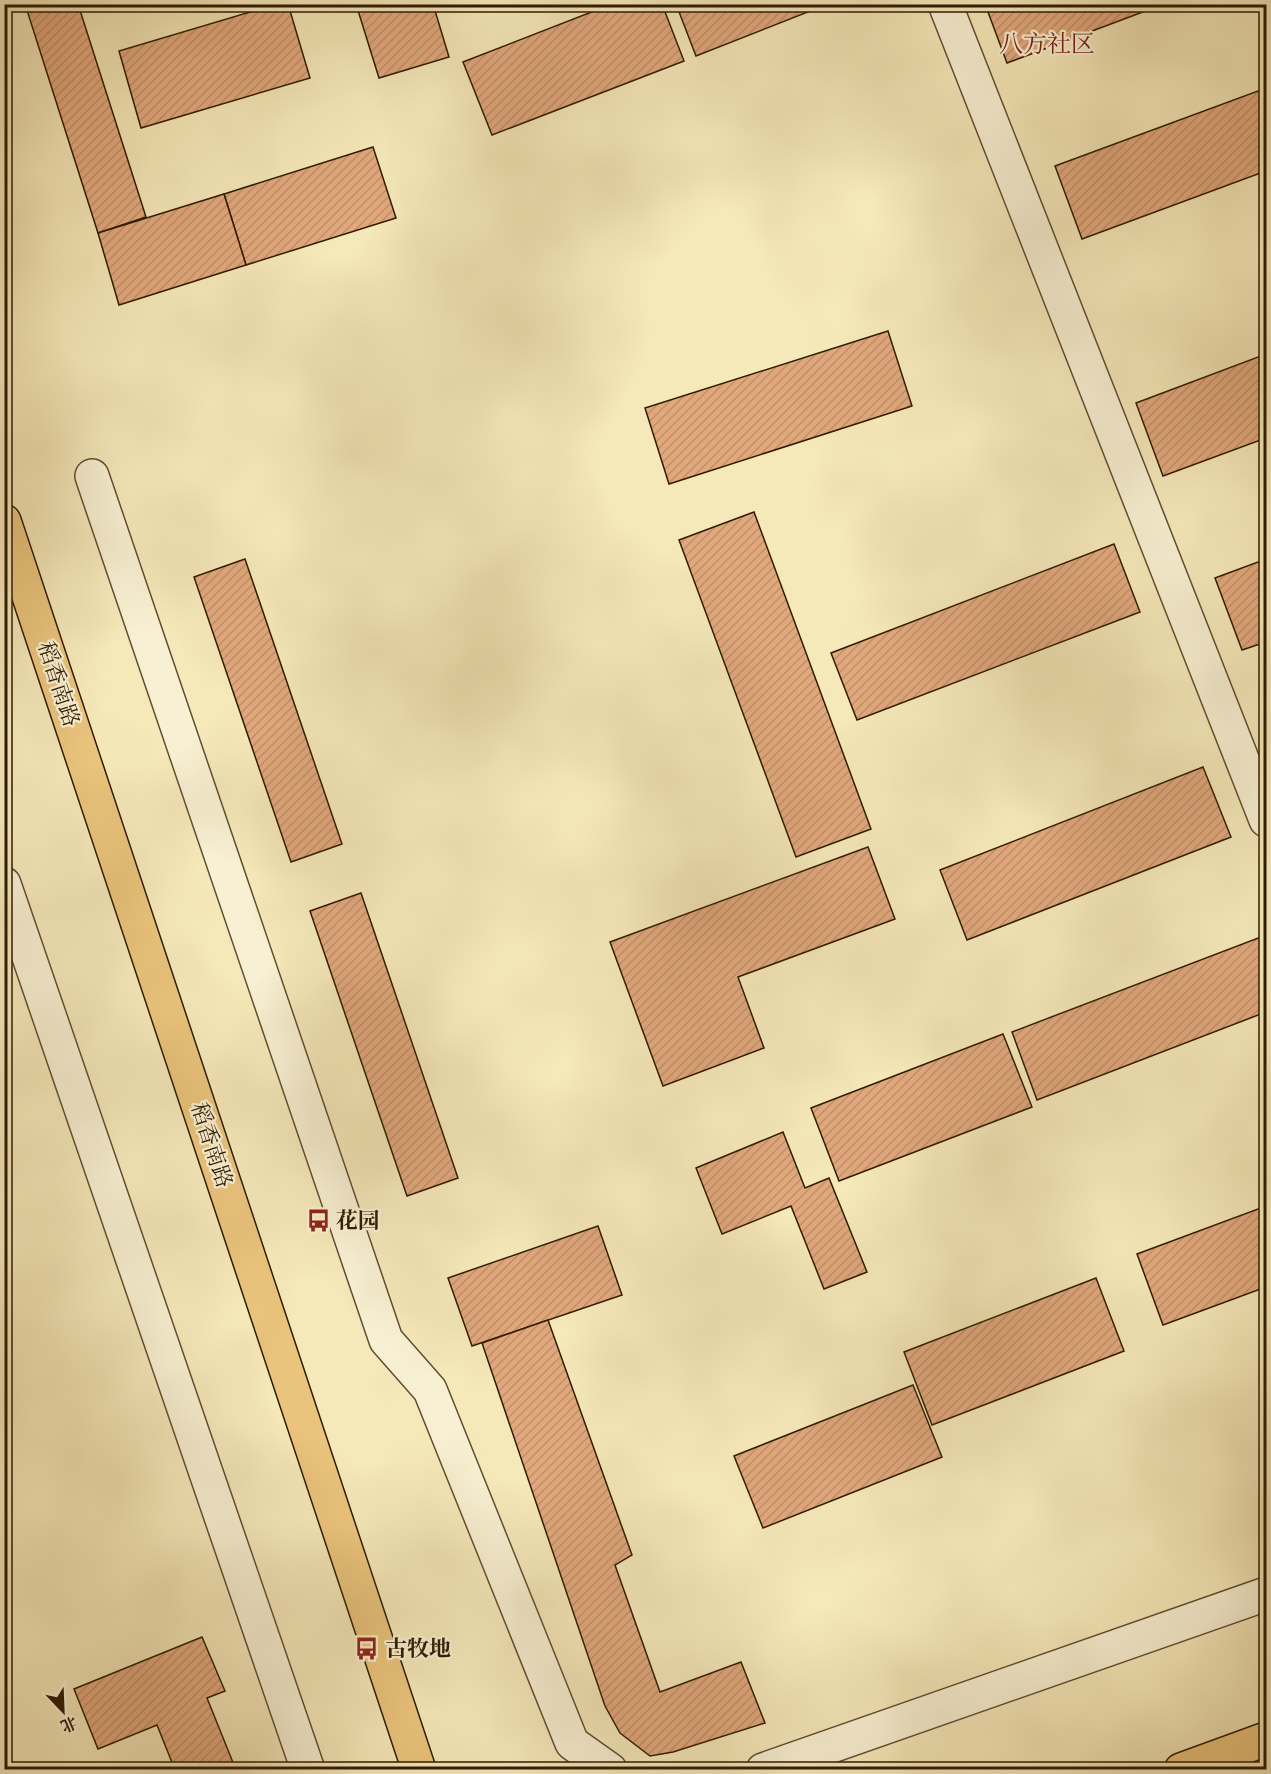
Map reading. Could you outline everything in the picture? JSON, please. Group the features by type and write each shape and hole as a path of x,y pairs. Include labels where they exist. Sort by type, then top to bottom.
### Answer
{"main road":[{"name":"稻香南路","path":"4,521 419,1770"},
{"path":"1181,1770 1266,1739"}],"street":[{"path":"945,4 1266,820"},
{"path":"92,476 386,1340 430,1389 572,1743 610,1770"},
{"path":"4,884 308,1770"},
{"path":"763,1770 1266,1594"}],"building":[{"path":"25,4 78,4 146,217 98,233"},
{"path":"277,4 288,4 310,78 141,128 119,51"},
{"path":"356,4 433,4 449,57 379,78"},
{"path":"612,4 662,4 684,61 492,135 463,62"},
{"path":"676,4 828,4 696,56"},
{"path":"985,4 1164,4 1007,63"},
{"path":"1266,88 1266,171 1082,239 1055,166"},
{"path":"373,147 396,218 246,265 224,194"},
{"path":"224,194 246,265 119,305 98,233"},
{"path":"888,331 912,406 669,484 645,408"},
{"path":"1266,354 1266,438 1163,476 1136,403"},
{"path":"754,512 871,829 796,857 679,540"},
{"path":"1114,544 1140,612 857,720 831,653"},
{"path":"245,559 342,844 291,862 194,577"},
{"path":"1266,559 1266,642 1242,650 1215,578"},
{"path":"1203,767 1231,837 967,940 940,870"},
{"path":"868,847 895,919 738,977 764,1048 663,1086 610,942"},
{"path":"361,893 458,1178 407,1196 310,911"},
{"path":"1266,935 1266,1012 1037,1100 1012,1032"},
{"path":"1003,1034 1032,1107 839,1181 811,1108"},
{"path":"783,1132 805,1188 829,1178 867,1272 824,1289 791,1206 722,1234 696,1168"},
{"path":"1266,1206 1266,1287 1163,1325 1137,1254"},
{"path":"598,1226 622,1295 472,1346 448,1278"},
{"path":"1096,1278 1124,1351 932,1425 904,1352"},
{"path":"548,1320 632,1555 615,1565 660,1692 741,1662 765,1723 673,1752 650,1756 620,1733 605,1706 482,1343"},
{"path":"913,1385 942,1457 763,1528 734,1456"},
{"path":"202,1637 225,1691 207,1698 236,1770 175,1770 157,1725 98,1749 74,1689"}],"place":[{"name":"花园","path":"318,1220"},
{"name":"古牧地","path":"367,1648"}],"district":[{"name":"八方社区","path":"1047,44"}]}
